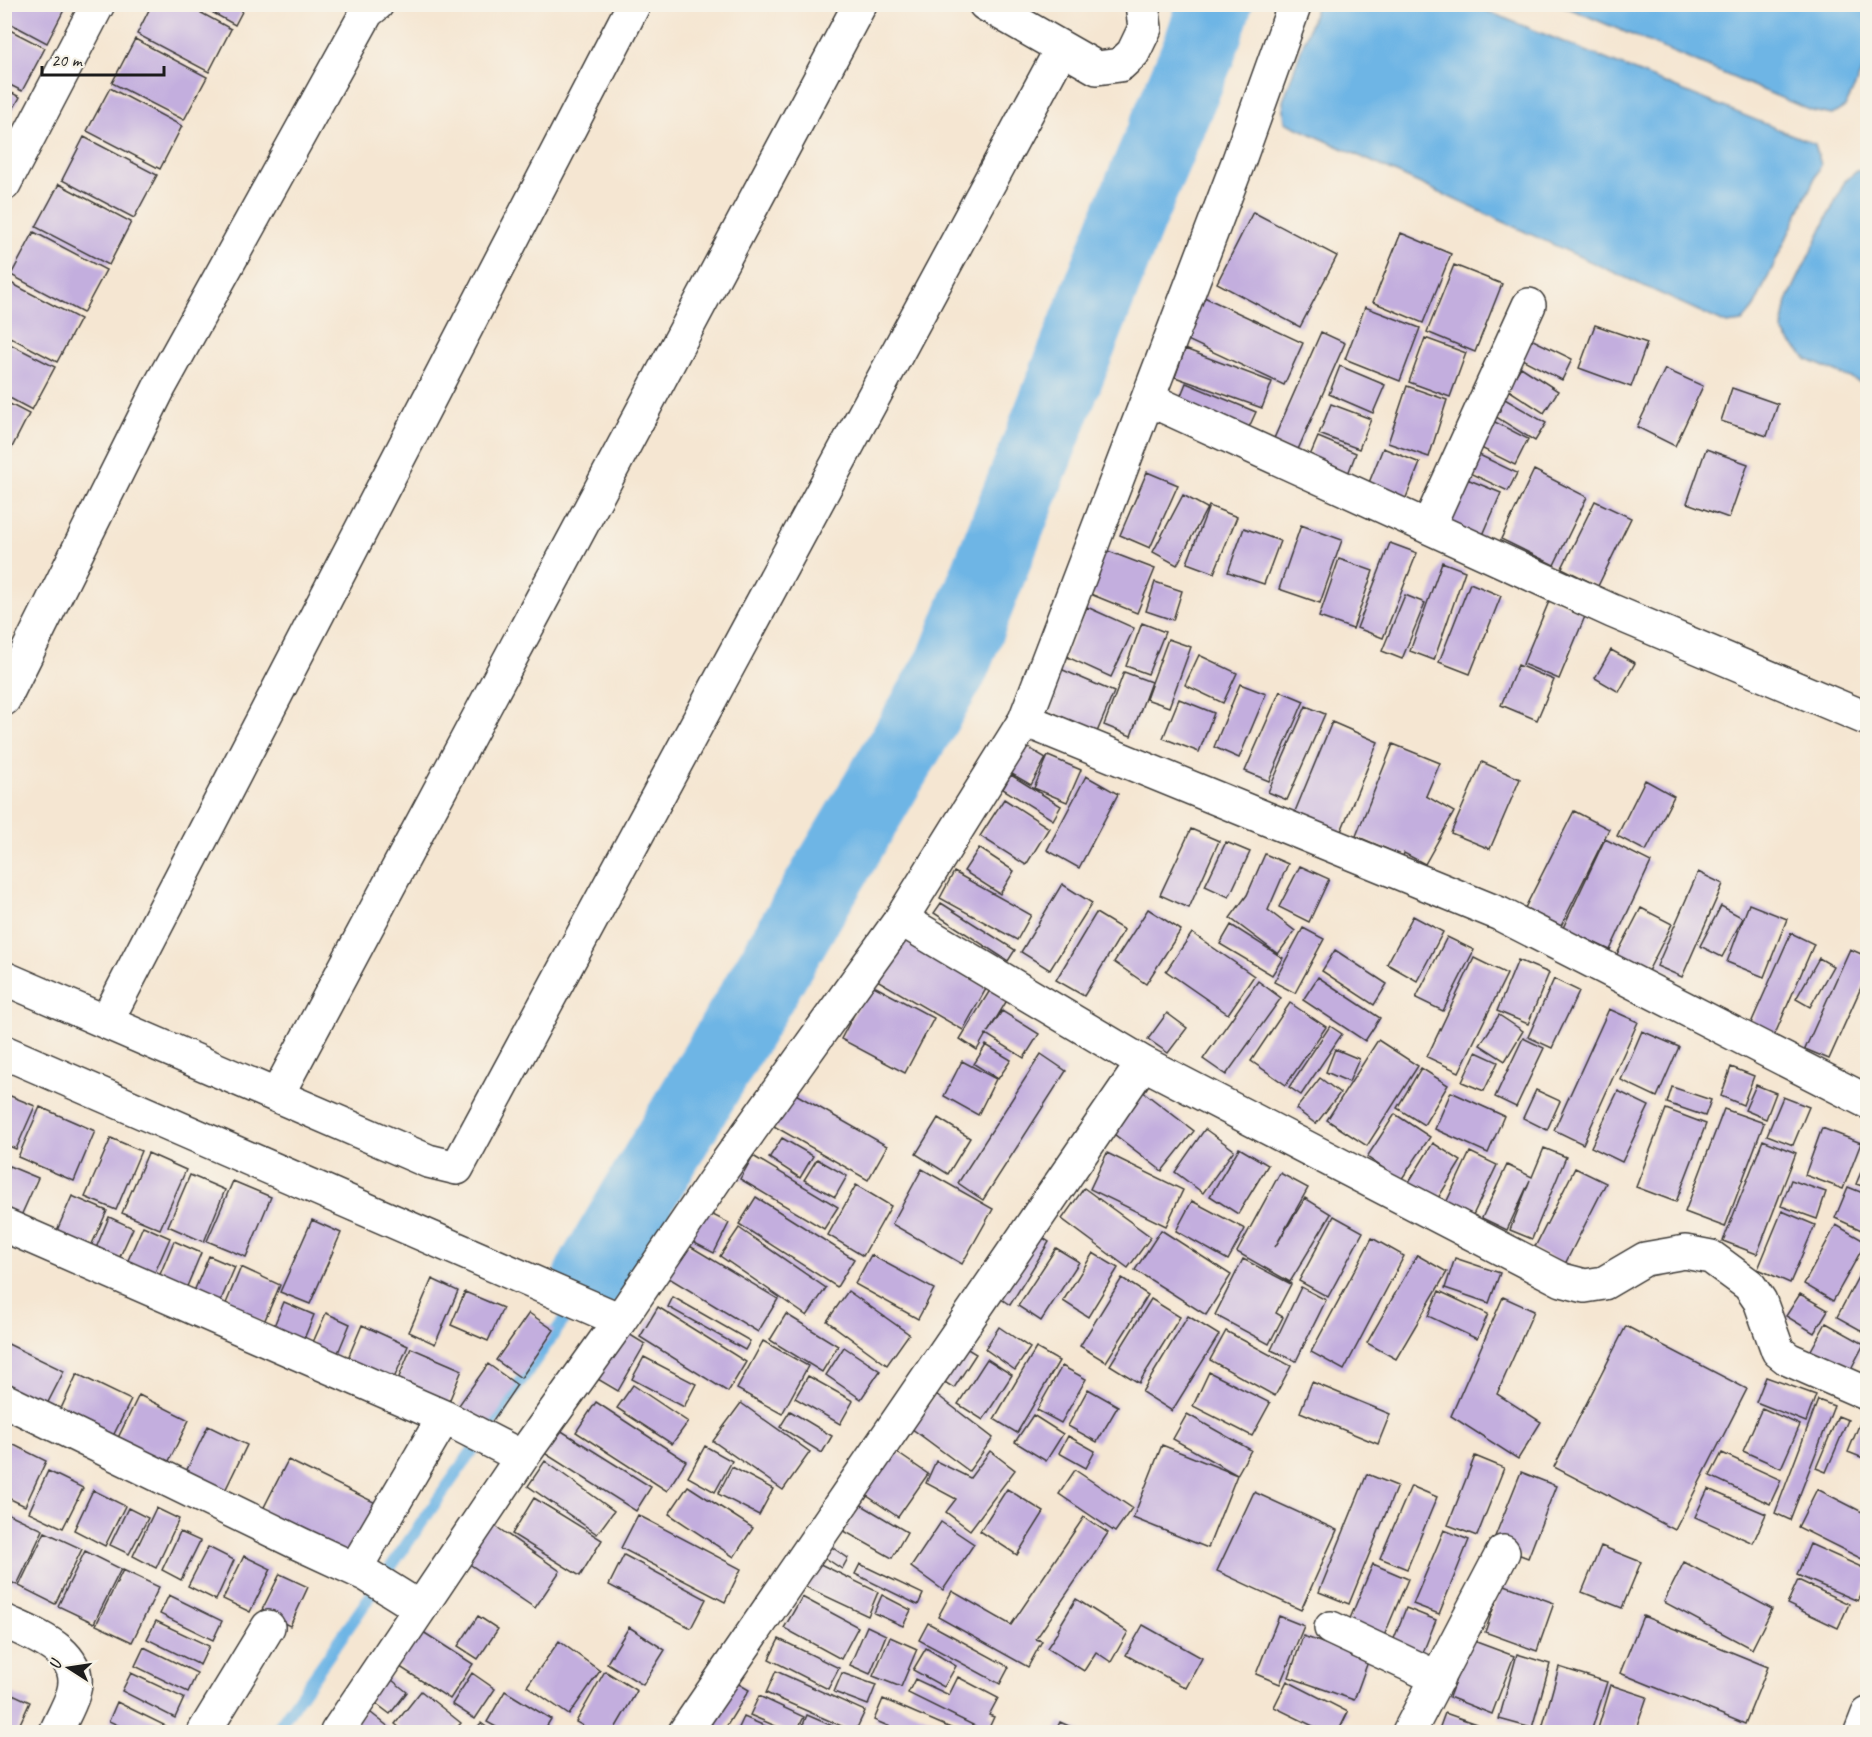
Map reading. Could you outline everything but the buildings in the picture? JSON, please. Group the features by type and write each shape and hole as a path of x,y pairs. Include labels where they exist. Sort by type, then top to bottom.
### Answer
{"street":[{"path":"4,184 98,4"},
{"path":"4,699 160,386 368,12 377,4"},
{"path":"106,1022 634,4"},
{"path":"277,1095 860,4"},
{"path":"985,4 1097,68 1120,65 1133,53 1145,28 1142,4"},
{"path":"372,1579 483,1436 593,1308 722,1171 901,919 1025,720 1239,160 1295,4"},
{"path":"4,978 428,1161 457,1168 1062,48"},
{"path":"1428,527 1529,305"},
{"path":"1148,399 1612,611 1868,719"},
{"path":"1025,720 1500,914 1868,1102"},
{"path":"901,919 1143,1063 1562,1280 1584,1286 1604,1283 1645,1259 1685,1252 1711,1257 1749,1286 1760,1301 1778,1352 1788,1359 1868,1394"},
{"path":"4,1052 593,1308"},
{"path":"685,1732 1143,1063"},
{"path":"4,1225 483,1436"},
{"path":"4,1400 372,1579 420,1608"},
{"path":"337,1732 420,1608 483,1436"},
{"path":"1409,1732 1503,1551"},
{"path":"4,1621 49,1643 69,1659 76,1677 74,1694 56,1732"},
{"path":"204,1732 268,1627"},
{"path":"1331,1628 1438,1678"},
{"path":"1861,1732 1868,1714"}],"water":[{"path":"1317,5 1472,5 1815,144 1821,165 1753,309 1742,322 1727,324 1285,122 1283,101"},
{"path":"1561,5 1867,5 1867,61 1845,107 1832,115 1812,111"},
{"path":"1868,170 1867,385 1808,360 1782,330 1787,301 1845,181 1857,171"}],"waterway":[{"path":"592,1274 952,666 1130,214 1200,48 1215,4"},
{"path":"275,1732 561,1324 592,1274"}]}
